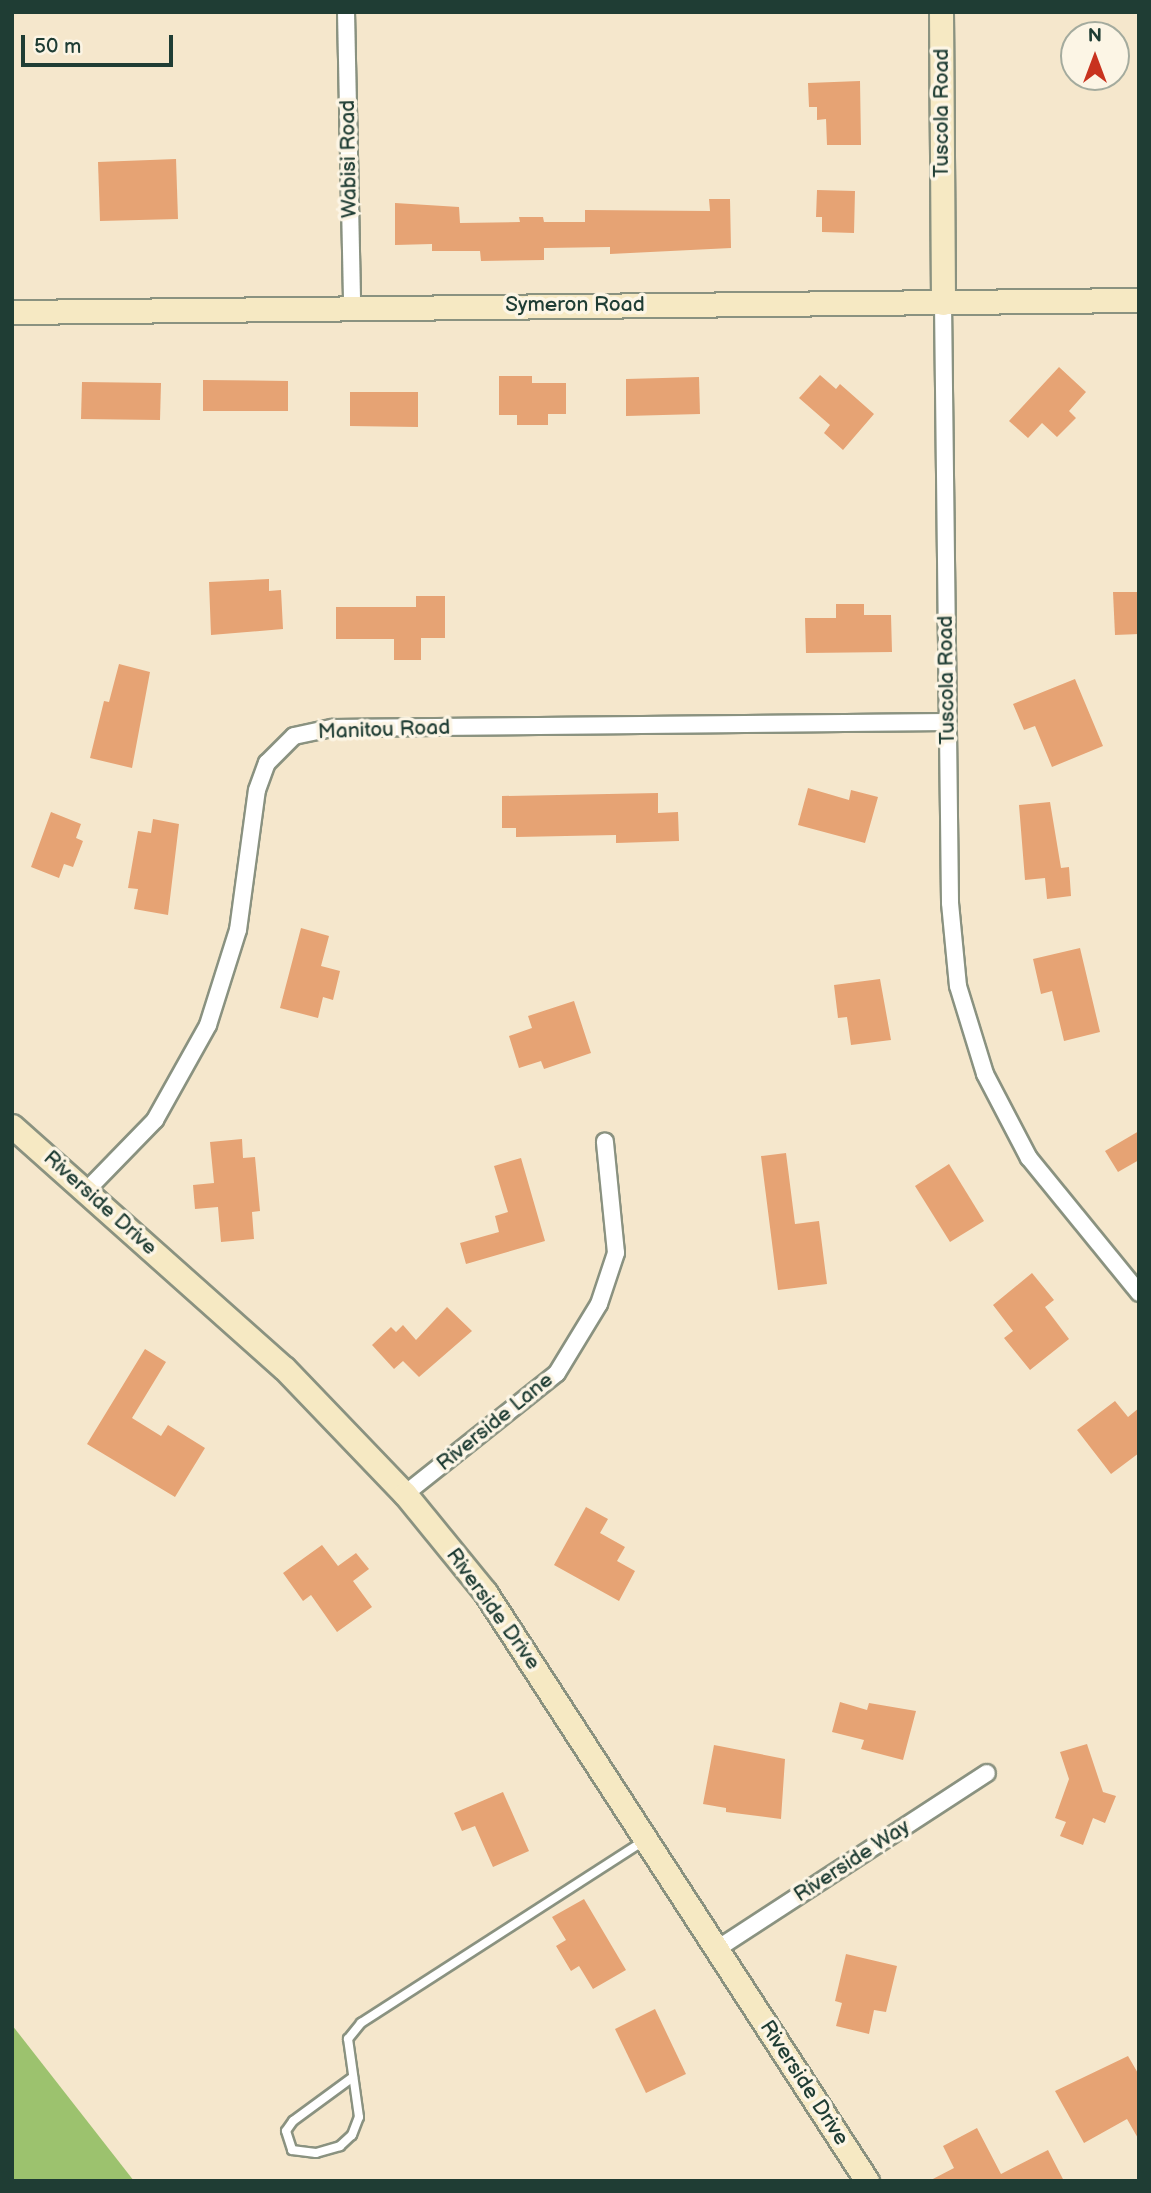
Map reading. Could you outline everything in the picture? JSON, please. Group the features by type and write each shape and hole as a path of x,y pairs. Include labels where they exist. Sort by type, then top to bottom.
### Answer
{"street":[{"name":"Wabisi Road","path":"346,12 352,306"},
{"name":"Tuscola Road","path":"942,12 947,722 950,903 958,986 985,1074 1029,1158 1139,1293"},
{"name":"Symeron Road","path":"12,312 352,306 1139,300"},
{"name":"Manitou Road","path":"87,1191 155,1120 208,1025 238,930 257,790 267,763 294,736 333,728 947,722"},
{"name":"Riverside Drive","path":"12,1126 284,1368 405,1494 485,1592 648,1838 867,2181"},
{"name":"Riverside Lane","path":"405,1494 557,1373 599,1304 616,1252 606,1142"},
{"name":"Riverside Way","path":"718,1949 987,1773"}],"lane":[{"path":"353,2077 293,2121 286,2132 292,2150 316,2153 340,2146 352,2135 359,2117 348,2039 361,2023 648,1838"}],"green space":[{"path":"12,2025 134,2181 12,2181"}],"building":[{"path":"860,81 861,145 827,145 826,119 817,120 817,107 809,107 808,83"},
{"path":"176,159 178,219 100,221 98,162"},
{"path":"817,190 855,191 854,233 822,232 822,217 816,217"},
{"path":"709,199 730,199 731,248 610,254 610,247 544,248 544,260 481,261 480,251 432,251 432,244 395,245 395,203 459,207 460,223 520,222 519,217 543,217 544,222 585,222 585,210 710,211"},
{"path":"1059,367 1086,392 1069,411 1076,418 1057,437 1042,423 1028,438 1009,421"},
{"path":"820,375 836,389 840,384 874,414 843,450 824,433 830,425 799,398"},
{"path":"499,376 532,376 532,383 566,383 566,414 548,414 548,425 517,425 517,415 499,415"},
{"path":"699,377 700,414 626,416 626,379"},
{"path":"203,380 288,381 288,411 203,411"},
{"path":"82,382 161,383 160,420 81,419"},
{"path":"350,392 418,392 418,427 350,426"},
{"path":"269,579 269,591 281,590 283,629 211,635 209,582"},
{"path":"1113,592 1139,592 1139,634 1115,635"},
{"path":"416,596 445,596 445,638 421,638 421,660 394,660 394,639 336,639 336,607 416,607"},
{"path":"836,604 864,604 864,615 891,615 892,652 806,653 805,618 836,618"},
{"path":"119,664 150,672 132,768 90,758 104,701 109,702"},
{"path":"1075,679 1103,746 1052,767 1035,726 1024,730 1013,704"},
{"path":"808,788 849,800 851,790 878,797 865,843 798,825"},
{"path":"658,793 658,813 678,812 679,841 616,843 616,835 516,837 516,828 502,828 502,796"},
{"path":"1050,802 1061,868 1069,867 1071,896 1047,899 1045,878 1025,880 1019,805"},
{"path":"51,812 81,824 76,838 83,841 73,867 64,864 59,878 31,867"},
{"path":"153,819 179,824 168,915 134,909 138,889 128,888 138,831 151,833"},
{"path":"301,928 329,936 321,966 340,971 333,1000 323,997 318,1018 280,1008"},
{"path":"1080,948 1100,1032 1064,1041 1052,991 1041,994 1033,959"},
{"path":"880,979 891,1040 851,1045 847,1017 838,1018 834,985"},
{"path":"574,1001 591,1053 544,1069 541,1061 519,1068 509,1036 532,1028 528,1016"},
{"path":"1139,1131 1139,1160 1118,1172 1105,1151"},
{"path":"242,1139 243,1158 255,1157 260,1211 252,1212 254,1239 221,1242 218,1207 195,1209 193,1185 214,1183 210,1142"},
{"path":"786,1153 795,1224 819,1221 827,1284 778,1290 761,1156"},
{"path":"521,1158 545,1241 466,1264 460,1243 499,1232 495,1216 508,1212 494,1166"},
{"path":"949,1164 984,1221 950,1242 915,1186"},
{"path":"1032,1273 1054,1300 1045,1307 1069,1339 1030,1370 1004,1338 1013,1331 993,1305"},
{"path":"447,1307 472,1331 419,1377 403,1361 394,1369 372,1345 391,1327 396,1332 403,1325 416,1340"},
{"path":"145,1349 166,1362 132,1418 161,1436 168,1425 205,1448 175,1497 87,1444"},
{"path":"1115,1401 1128,1417 1139,1408 1139,1453 1111,1474 1077,1430"},
{"path":"586,1507 608,1519 600,1533 625,1547 617,1561 635,1571 619,1601 554,1565"},
{"path":"322,1545 338,1566 356,1553 369,1569 353,1581 372,1607 337,1632 311,1595 303,1601 283,1573"},
{"path":"840,1702 867,1710 869,1703 916,1711 903,1760 861,1749 864,1740 832,1732"},
{"path":"1087,1744 1103,1792 1116,1796 1105,1823 1093,1818 1083,1845 1060,1836 1066,1822 1055,1818 1069,1779 1060,1752"},
{"path":"714,1745 785,1759 781,1819 726,1812 726,1808 703,1804"},
{"path":"503,1792 529,1851 493,1867 475,1826 462,1831 454,1813"},
{"path":"584,1899 626,1970 593,1989 579,1966 571,1971 556,1946 566,1940 552,1917"},
{"path":"846,1954 897,1966 886,2012 874,2010 869,2034 836,2026 842,2003 835,2001"},
{"path":"655,2009 686,2074 646,2093 615,2029"},
{"path":"1128,2056 1139,2075 1139,2140 1127,2119 1084,2143 1055,2091"},
{"path":"977,2128 1001,2174 1048,2150 1064,2181 929,2181 954,2168 943,2146"}]}
